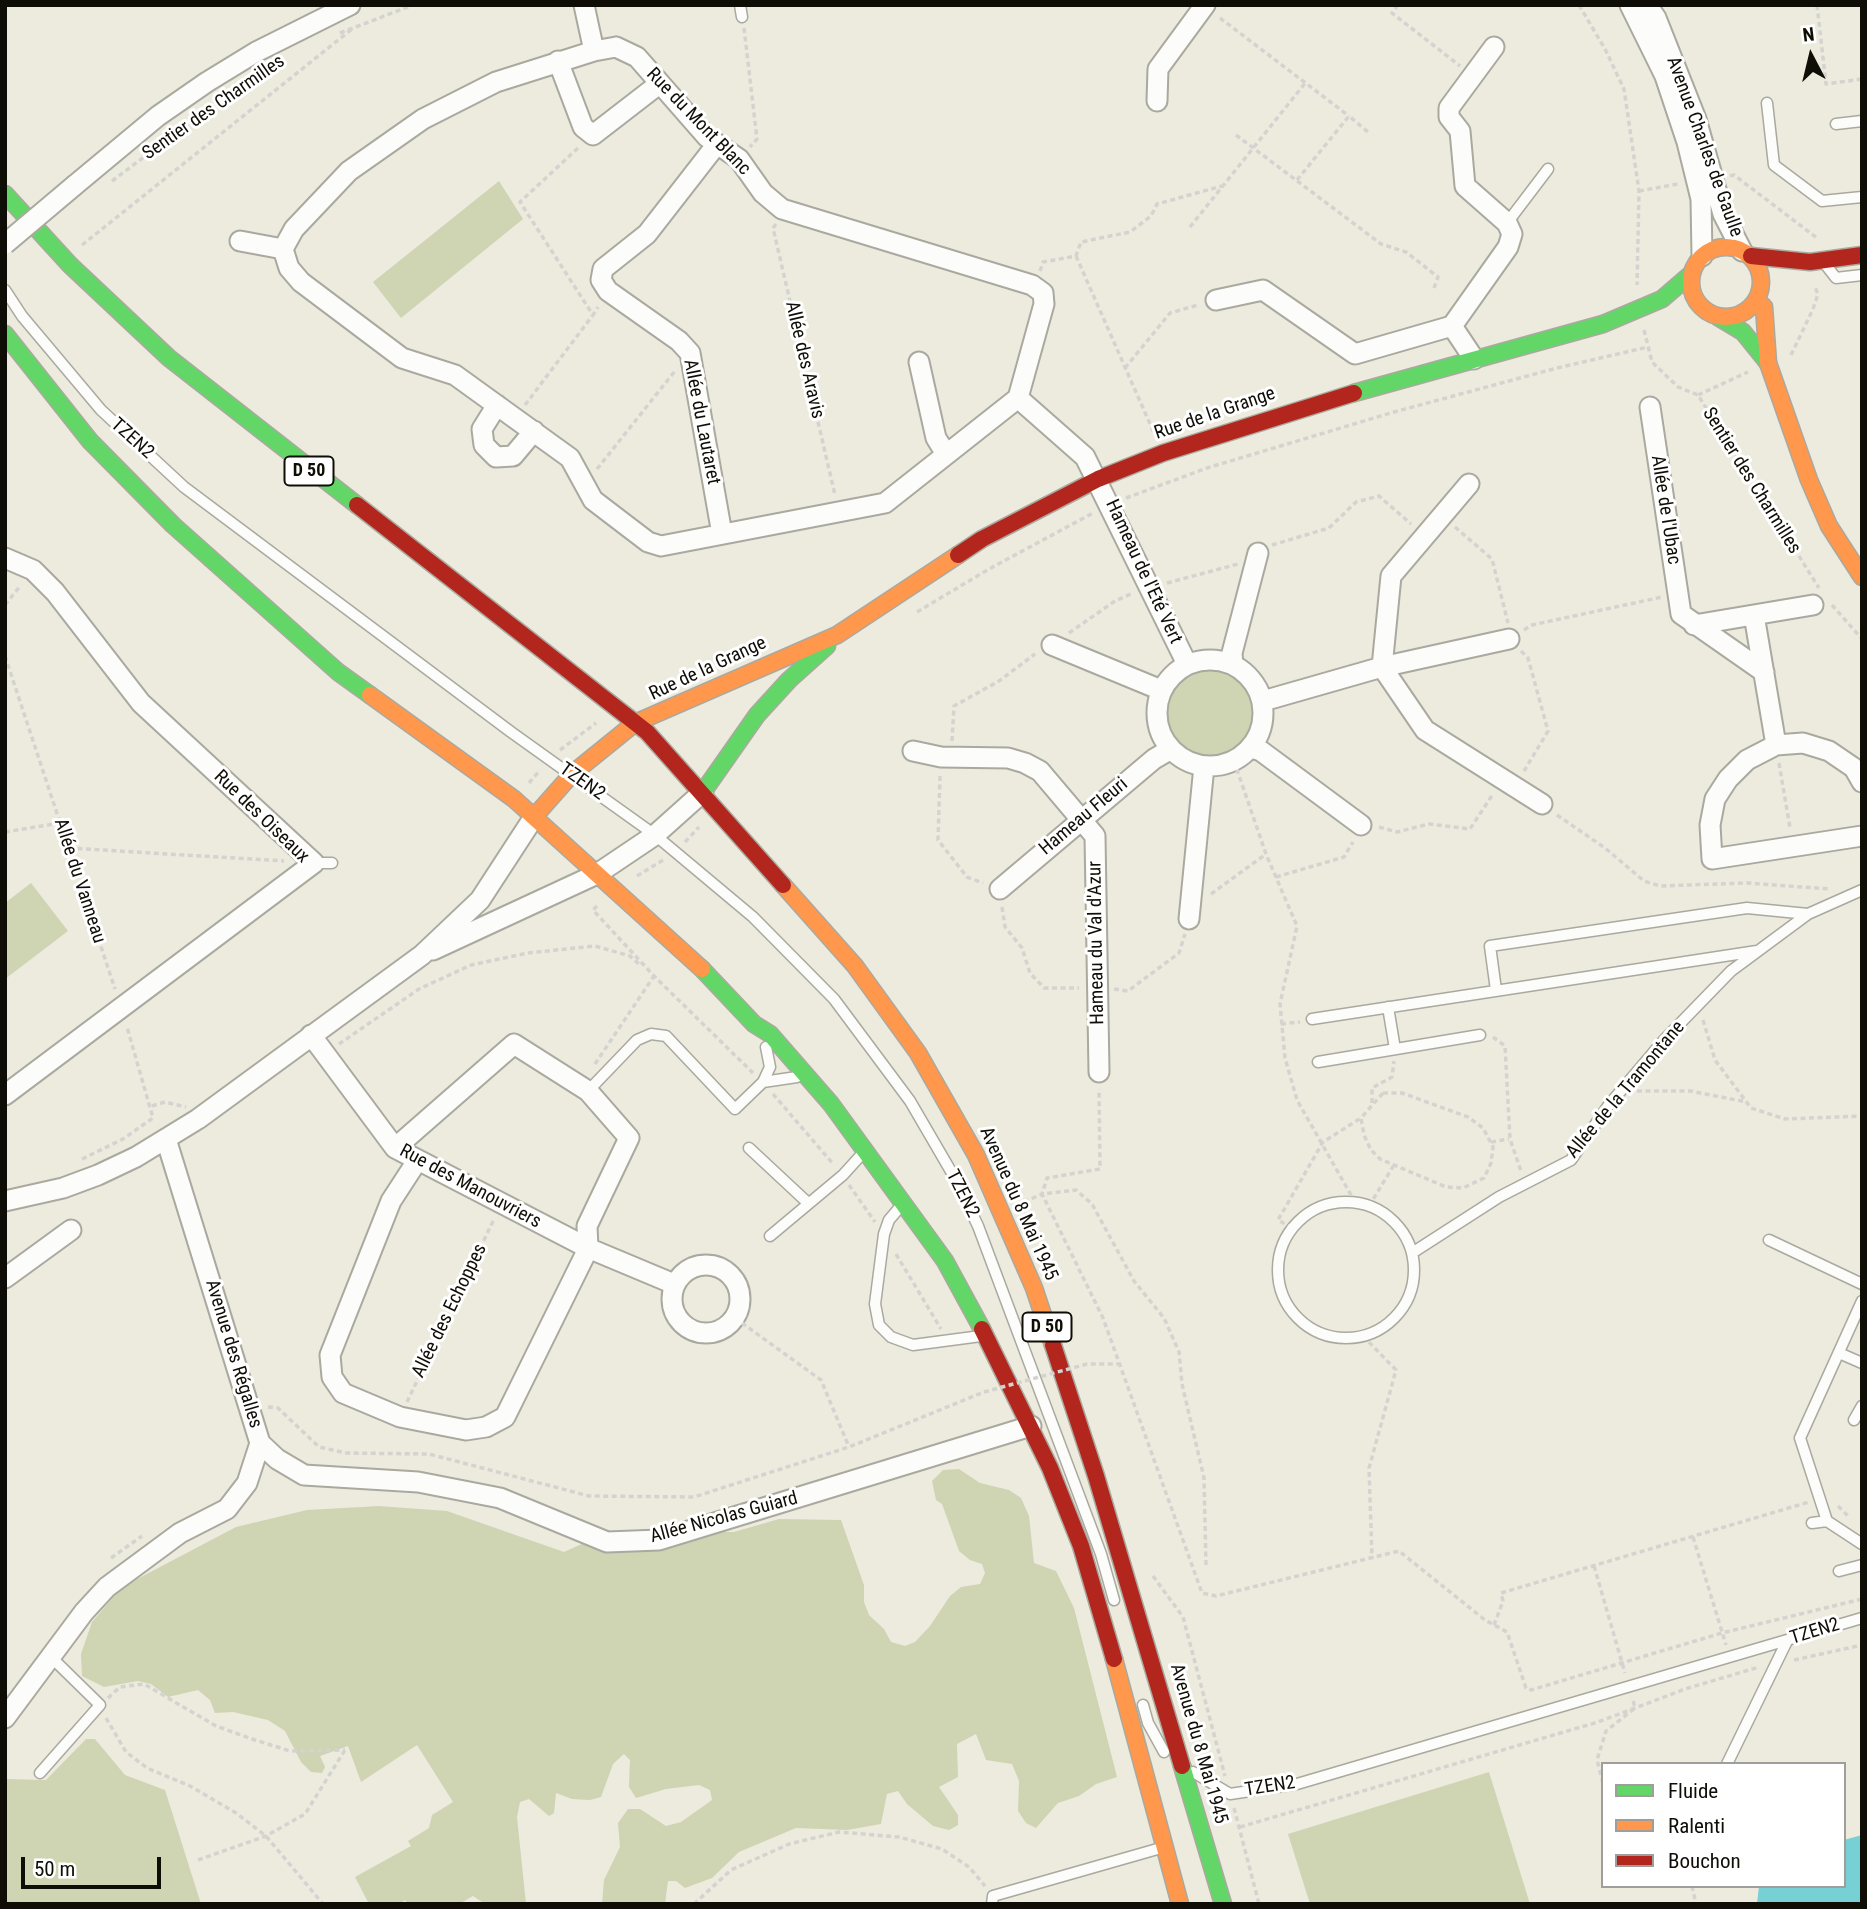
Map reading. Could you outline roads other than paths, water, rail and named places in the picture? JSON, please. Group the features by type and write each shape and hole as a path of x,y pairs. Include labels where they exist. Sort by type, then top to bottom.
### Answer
{"main road":[{"name":"D 50","path":"5,194 70,265 132,326 252,426 635,723"},
{"path":"1768,363 1743,332 1713,314 1693,295 1692,274 1702,256 1722,247 1746,253 1816,261 1862,255"},
{"path":"1746,253 1761,275 1757,299"},
{"path":"1713,314 1740,314 1784,278 1816,261"},
{"name":"Rue de la Grange","path":"534,817 572,774 635,723 837,635 982,539 1098,479 1163,453 1297,409 1603,324 1662,299 1692,274"},
{"path":"1757,299 1764,307 1768,363 1819,505 1862,578"},
{"name":"Rue de la Grange","path":"1640,310 1713,314"},
{"path":"5,334 90,441 173,525 338,672 514,799 681,947 754,1024 770,1034 809,1077 945,1261 1031,1426 1081,1546 1158,1772 1165,1847 1180,1904"},
{"name":"Rue de la Grange","path":"703,792 757,715 837,635"},
{"name":"Avenue du 8 Mai 1945","path":"635,723 703,792 855,966 918,1053 976,1155 1034,1288 1068,1386 1223,1904"}],"street":[{"path":"5,244 158,116 207,82 256,52 350,5"},
{"path":"584,5 594,51"},
{"name":"Avenue Charles de Gaulle","path":"1630,5 1665,76 1706,178 1746,253"},
{"name":"Avenue Charles de Gaulle","path":"1647,5 1656,18 1696,119 1706,178 1702,256"},
{"path":"1157,101 1158,69 1204,6"},
{"name":"Rue du Mont Blanc","path":"283,249 294,229 349,171 424,119 496,82 558,61 616,47 637,57 707,137 739,159 763,193 782,209 1032,285 1043,293 1044,304 1018,398"},
{"path":"1216,300 1263,290 1355,354 1452,326 1508,247 1512,234 1507,223 1465,186 1460,131 1450,117 1449,108 1494,47"},
{"path":"558,61 583,127 593,135 659,83"},
{"name":"Allée du Lautaret","path":"718,144 647,234 603,269 601,281 608,291 679,341 690,353 722,534"},
{"path":"240,241 283,249 289,268 301,282 402,358 455,374 534,431 570,458 593,500 648,542 661,546 885,503 1018,398"},
{"path":"1452,326 1474,359"},
{"path":"919,362 936,438 946,454"},
{"name":"Hameau de l'Eté Vert","path":"1018,398 1085,457 1111,504 1148,587 1187,664"},
{"path":"497,405 482,429 484,445 496,457 513,456 534,431"},
{"name":"Allée de l'Ubac","path":"1650,407 1684,611"},
{"path":"1469,484 1391,576 1382,667 1424,730 1501,781 1542,804"},
{"path":"1233,664 1232,653 1258,553"},
{"name":"Rue des Oiseaux","path":"5,558 33,570 55,592 141,703 323,863 5,1095"},
{"path":"1684,611 1754,615 1813,605"},
{"path":"1684,611 1764,672"},
{"path":"1754,615 1776,745"},
{"path":"1263,701 1382,667 1509,639"},
{"path":"1052,645 1161,690"},
{"path":"1218,660 1233,664 1247,673 1263,701 1264,717 1260,733 1252,748 1234,761 1204,766 1192,764 1171,749 1157,721 1161,690 1172,675 1187,664 1218,660"},
{"path":"1862,782 1854,768 1829,751 1803,743 1776,745 1747,760 1728,779 1715,799 1710,825 1712,859 1862,836"},
{"path":"1252,748 1261,751 1361,825"},
{"name":"Hameau Fleuri","path":"1000,889 1154,759 1171,749"},
{"name":"Hameau du Val d'Azur","path":"913,751 941,757 1007,758 1026,763 1040,771 1095,836 1099,1072"},
{"path":"1189,919 1204,766"},
{"path":"422,955 597,874 656,835 703,792"},
{"path":"5,1201 63,1188 98,1175 198,1119 422,955 480,900 534,817"},
{"name":"Rue des Manouvriers","path":"311,1035 395,1148 588,1248 674,1284"},
{"path":"395,1148 514,1044 588,1091 629,1138 587,1226 588,1248 505,1417 486,1427 466,1430 400,1418 343,1394 332,1377 330,1355 391,1201 417,1161"},
{"name":"Avenue des Régalles","path":"5,1718 107,1587 180,1533 227,1509 247,1483 260,1443 166,1139"},
{"path":"5,1278 72,1230"},
{"path":"699,1264 715,1265 729,1273 738,1286 741,1302 735,1318 722,1329 706,1334 689,1329 676,1317 673,1309 671,1301 674,1284 684,1271 699,1264"},
{"name":"Allée Nicolas Guiard","path":"260,1443 276,1459 303,1475 418,1482 500,1497 607,1542 659,1540 1031,1426"}],"lane":[{"path":"740,5 742,17"},
{"path":"1767,103 1774,165 1822,201 1862,197"},
{"path":"1836,124 1862,121"},
{"path":"1507,223 1548,169"},
{"path":"1816,261 1836,278 1862,275"},
{"name":"TZEN2","path":"5,290 22,316 100,410 184,487 511,732 656,835 753,917 834,999 923,1124 978,1226 1101,1554 1115,1606"},
{"name":"Allée de la Tramontane","path":"1412,1252 1527,1183 1571,1160 1621,1090 1731,971 1808,914 1859,890"},
{"path":"1496,990 1490,946 1746,908 1808,914"},
{"path":"1312,1019 1757,951"},
{"path":"1388,1007 1395,1049"},
{"path":"588,1091 637,1040 651,1034 666,1036 736,1109 763,1082 770,1067 769,1051 754,1024"},
{"path":"1318,1062 1480,1035"},
{"path":"763,1082 773,1078 809,1077"},
{"path":"749,1147 808,1203"},
{"path":"770,1236 843,1175 864,1152"},
{"path":"1355,1202 1381,1210 1401,1228 1412,1252 1414,1279 1405,1305 1387,1325 1363,1336 1336,1338 1310,1329 1290,1311 1279,1287 1277,1260 1286,1235 1304,1215 1328,1203 1355,1202"},
{"path":"903,1204 889,1220 884,1234 875,1304 878,1325 891,1338 913,1345 985,1335"},
{"path":"1769,1240 1862,1284"},
{"path":"1862,1301 1800,1438 1827,1521 1862,1544"},
{"path":"1839,1353 1862,1363"},
{"path":"1854,1420 1862,1406"},
{"path":"1812,1523 1827,1521"},
{"path":"1839,1571 1862,1565"},
{"name":"TZEN2","path":"1141,1697 1158,1772 1183,1767 1230,1794 1297,1784 1862,1618"},
{"path":"1728,1762 1787,1641"},
{"path":"40,1773 100,1705 51,1657"},
{"path":"992,1900 1165,1847"}],"water":[{"path":"1862,1835 1862,1904 1757,1904 1759,1888 1846,1888 1846,1839"}]}
